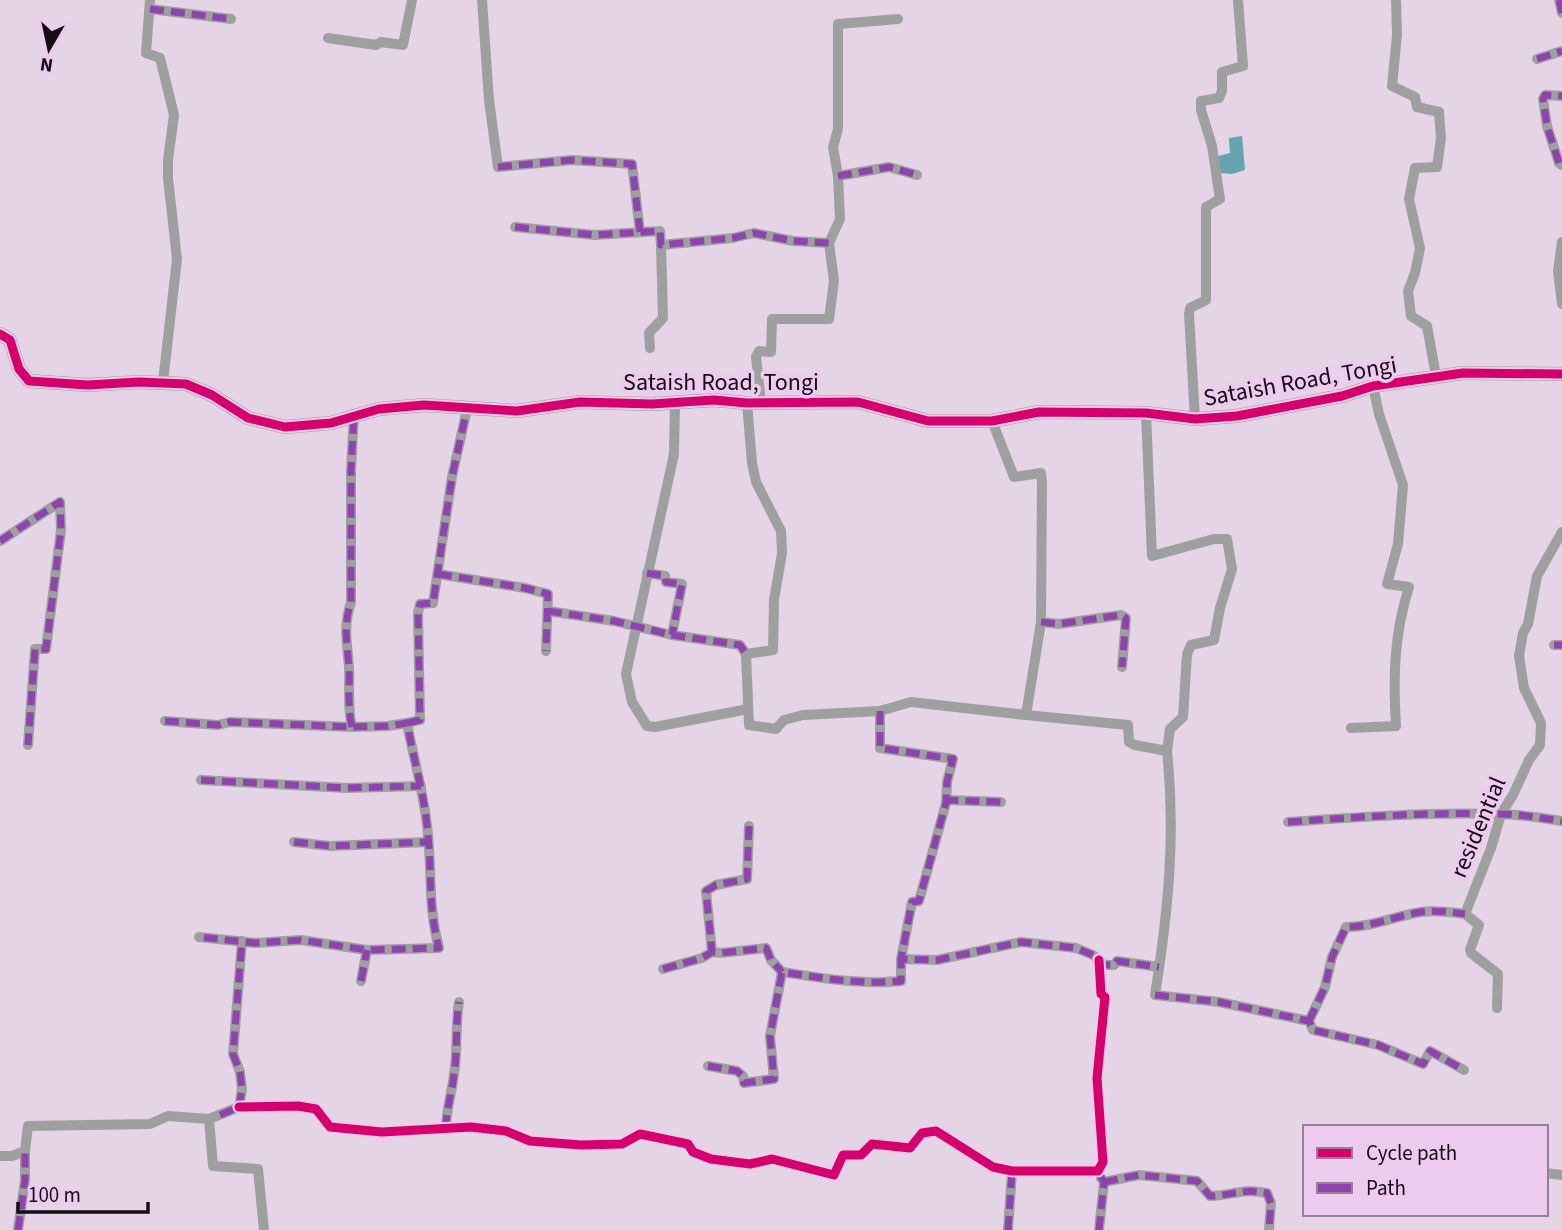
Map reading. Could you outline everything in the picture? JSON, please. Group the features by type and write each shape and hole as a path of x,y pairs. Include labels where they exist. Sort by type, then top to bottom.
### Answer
{"street":[{"path":"328,38 376,45 403,45 412,0"},
{"path":"482,0 489,100 498,167 572,160 632,164 640,232"},
{"path":"1195,419 1189,314 1190,307 1206,300 1206,207 1220,199 1212,146 1201,110 1201,101 1219,98 1222,92 1222,72 1243,66 1238,0"},
{"path":"1396,0 1397,35 1392,86 1415,97 1417,107 1439,112 1441,138 1437,167 1415,168 1409,199 1420,248 1408,291 1411,316 1427,326 1436,376"},
{"path":"1559,0 1562,13"},
{"path":"163,382 177,260 168,178 174,115 160,58 146,53 150,4 231,19"},
{"path":"746,654 773,650 774,600 782,553 781,531 756,482 752,463 756,357 759,351 771,352 772,319 828,319 834,281 829,243 840,219 838,176 832,147 838,129 838,24 898,19"},
{"path":"1537,60 1562,51"},
{"path":"1562,96 1545,95 1543,99 1547,126 1562,165"},
{"path":"838,176 889,167 917,175"},
{"path":"515,227 595,235 660,230 663,318 649,333 650,348"},
{"path":"662,246 754,233 793,241 829,243"},
{"path":"1562,242 1558,271 1562,304"},
{"name":"Sataish Road, Tongi","path":"0,334 10,340 19,369 29,381 88,385 163,382 186,384 199,388 248,418 285,427 331,423 379,408 424,405 517,411 580,402 675,403 714,400 754,403 858,402 928,421 992,421 1039,412 1146,413 1195,419 1237,416 1342,396 1373,386 1436,376 1472,373 1562,374"},
{"path":"1351,728 1396,726 1395,650 1400,615 1409,587 1387,584 1398,544 1402,485 1379,414 1373,386"},
{"path":"675,403 674,454 626,674 632,702 647,726 655,727 748,709"},
{"path":"164,721 218,725 230,722 352,727 388,726 420,720 418,613 420,604 433,603 452,477 467,409"},
{"path":"1146,413 1152,556 1214,539 1227,539 1231,569 1214,640 1191,645 1187,654 1183,717 1170,729 1167,751 1171,869 1155,995 1219,1002 1309,1021"},
{"path":"352,727 345,639 352,589 351,470 354,414"},
{"path":"992,421 1014,477 1041,472 1041,622 1026,715"},
{"path":"0,541 60,502 61,530 46,649 35,649 28,745"},
{"name":"residential","path":"1497,1008 1498,974 1471,953 1479,925 1465,914 1491,848 1501,814 1529,760 1541,745 1541,723 1524,688 1520,656 1536,576 1562,532"},
{"path":"647,573 665,576 666,582 682,584 672,635"},
{"path":"438,574 548,594 546,651"},
{"path":"548,611 740,645 746,654 749,725 776,729 784,720 803,715 880,711 911,702 1128,725 1129,742 1135,746 1167,751"},
{"path":"1041,622 1059,624 1121,615 1126,618 1122,667"},
{"path":"663,969 702,958 712,952 766,948 771,960 782,972 835,981 876,984 901,981 901,959 912,902 919,901 946,803 947,782 953,760 880,748 880,711"},
{"path":"199,937 256,943 301,940 367,950 439,948 432,922 428,842 421,786 407,723"},
{"path":"201,780 347,788 421,786"},
{"path":"946,803 948,800 1001,802"},
{"path":"1288,822 1379,815 1501,814 1562,821"},
{"path":"712,952 706,891 716,885 747,879 749,826"},
{"path":"294,842 342,846 428,842"},
{"path":"1464,1070 1430,1051 1423,1064 1378,1045 1313,1031 1309,1021 1325,987 1332,957 1346,928 1366,927 1421,912 1448,911 1465,914"},
{"path":"239,1107 242,1089 240,1072 233,1054 242,942"},
{"path":"901,959 937,960 1021,942 1076,948 1093,955 1105,965 1114,965 1117,961 1159,967"},
{"path":"361,981 367,950"},
{"path":"1098,1171 1104,1162 1097,1078 1105,997 1101,994 1099,960"},
{"path":"708,1066 737,1071 743,1076 744,1083 774,1079 769,1045 782,972"},
{"path":"446,1129 454,1078 455,1027 459,1002"},
{"path":"18,1230 25,1180 28,1126 150,1124 168,1116 209,1119 239,1107 316,1109 330,1127 356,1130 382,1132 471,1126 506,1131 530,1141 581,1145 622,1144 640,1133 688,1144 694,1152 710,1158 750,1164 772,1159 834,1175 844,1155 860,1155 872,1144 910,1148 922,1133 936,1131 993,1167 1012,1171 1098,1171"},
{"path":"209,1119 213,1166 258,1169 264,1230"},
{"path":"0,1156 12,1156 25,1151"},
{"path":"1008,1230 1012,1171"},
{"path":"1098,1171 1104,1182 1099,1230"},
{"path":"1104,1182 1139,1175 1197,1181 1210,1196 1233,1195 1241,1190 1267,1193 1271,1203 1269,1230"}],"water":[{"path":"1242,136 1245,170 1232,174 1220,173 1215,157 1230,153 1229,138"}],"marked path":[{"path":"1559,0 1562,13"},
{"path":"150,9 231,19"},
{"path":"1537,59 1562,51"},
{"path":"1559,163 1547,126 1543,99 1545,95 1562,96"},
{"path":"498,167 572,160 632,164 640,232"},
{"path":"838,176 889,167 917,175"},
{"path":"515,227 595,235 660,231 661,245 733,238 754,233 793,241 829,243"},
{"path":"407,723 420,720 418,613 420,604 433,603 452,477 467,409"},
{"path":"352,727 346,634 351,602 351,470 354,414"},
{"path":"0,541 60,502 61,530 46,649 35,649 28,745"},
{"path":"647,573 665,576 666,582 682,584 672,635"},
{"path":"438,574 548,594 546,651"},
{"path":"548,611 740,645 746,654"},
{"path":"1041,622 1059,624 1121,615 1126,618 1122,667"},
{"path":"1554,645 1562,645"},
{"path":"880,711 880,748 953,759 947,782 946,803 919,901 912,902 901,959 937,960 1021,942 1076,948 1093,955 1105,965 1114,965 1117,961 1159,967"},
{"path":"165,721 218,725 230,722 352,727 407,723 427,821 432,905 439,948 367,950 301,940 255,943 199,937"},
{"path":"201,780 347,788 421,786"},
{"path":"946,803 948,800 1001,802"},
{"path":"1288,822 1393,815 1472,814 1514,815 1562,821"},
{"path":"749,826 747,879 716,885 706,891 712,952 766,948 771,960 782,972"},
{"path":"294,842 330,846 428,842"},
{"path":"1309,1021 1325,987 1332,957 1346,927 1421,912 1465,914"},
{"path":"220,1115 239,1107 242,1089 240,1072 233,1054 242,941"},
{"path":"361,981 367,950"},
{"path":"663,969 702,958 712,952"},
{"path":"708,1066 737,1071 743,1076 744,1083 774,1079 770,1036 782,972 826,979 901,981 901,959"},
{"path":"1155,995 1219,1002 1309,1021 1313,1030 1378,1045 1423,1064 1430,1051 1464,1070"},
{"path":"446,1129 455,1065 459,1002"},
{"path":"18,1230 25,1180 25,1151"},
{"path":"1008,1230 1012,1171"},
{"path":"1099,1174 1104,1182 1099,1230"},
{"path":"1104,1182 1139,1175 1197,1181 1210,1196 1245,1191 1267,1193 1271,1203 1269,1230"}],"cycle path":[{"path":"0,334 10,340 19,369 29,381 88,385 139,382 186,384 212,395 248,418 285,427 331,423 379,409 424,405 517,411 580,402 652,404 714,400 747,403 858,402 928,421 992,421 1039,412 1146,413 1195,419 1237,416 1342,396 1373,386 1463,373 1562,374"},
{"path":"239,1107 298,1106 316,1109 330,1127 382,1132 471,1127 506,1131 530,1141 581,1145 622,1144 640,1134 688,1144 693,1152 711,1159 750,1164 772,1159 834,1175 843,1155 861,1155 872,1144 910,1148 922,1133 936,1131 993,1167 1012,1171 1098,1171 1103,1162 1097,1078 1105,997 1101,994 1099,960"}]}
